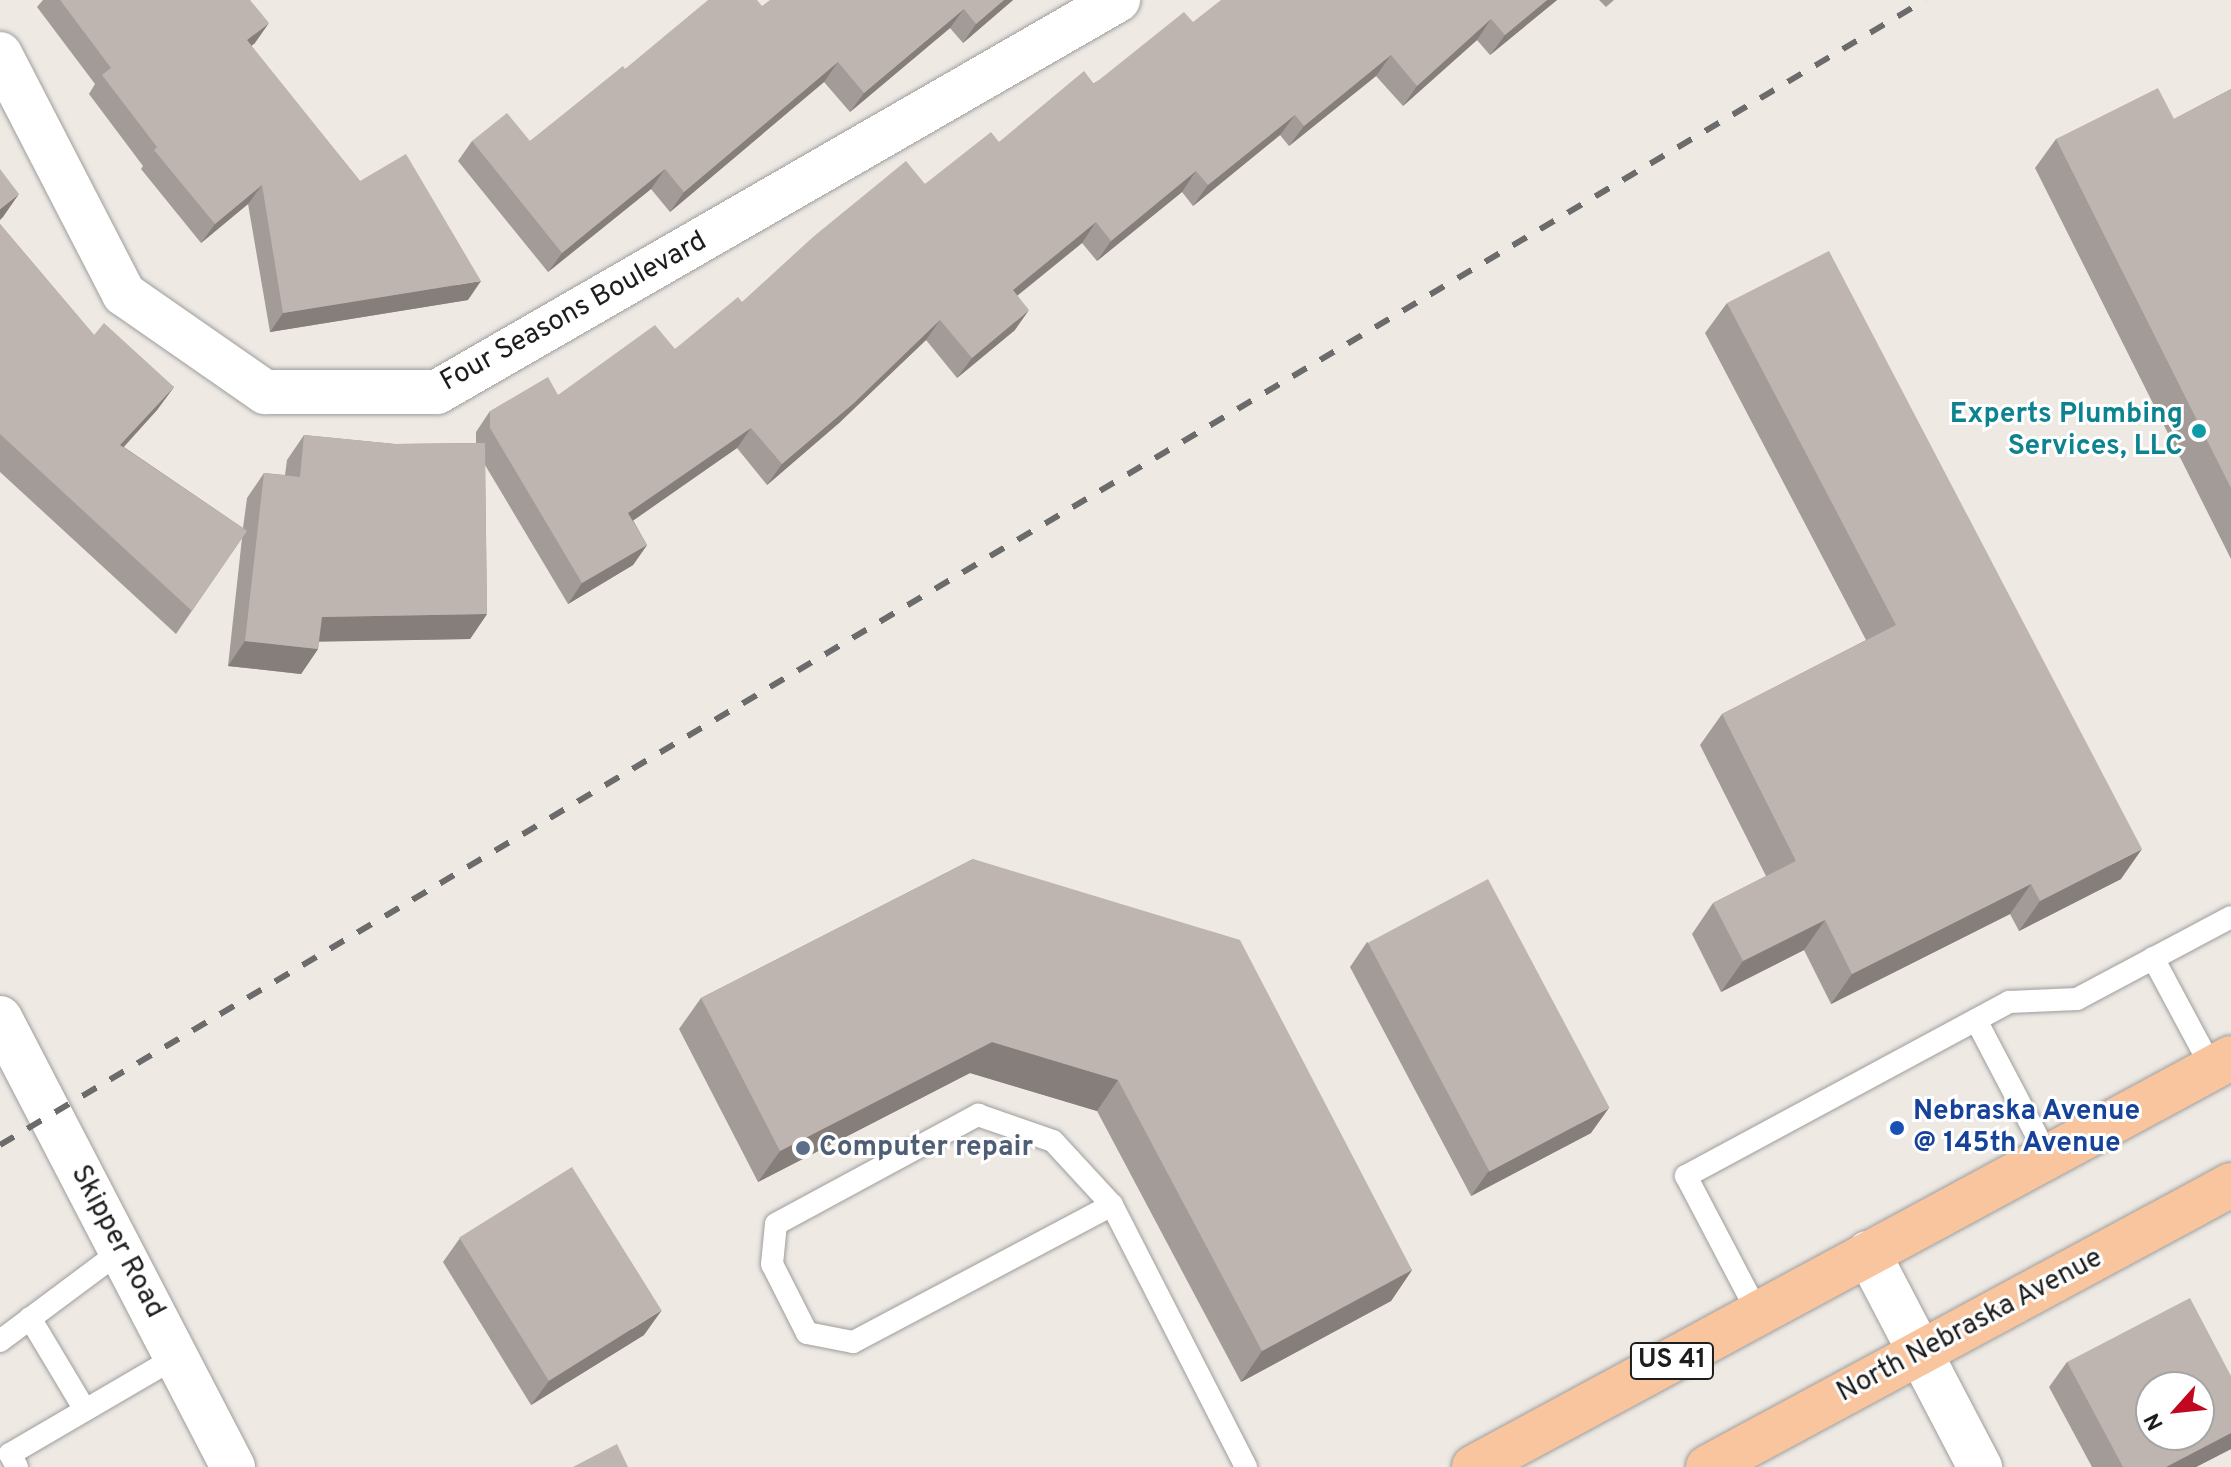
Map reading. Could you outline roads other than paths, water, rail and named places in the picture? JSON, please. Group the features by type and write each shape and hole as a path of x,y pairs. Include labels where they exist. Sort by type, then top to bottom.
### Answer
{"main road":[{"name":"US 41","path":"1474,1467 2221,1063"},
{"name":"North Nebraska Avenue","path":"1708,1467 2231,1185"}],"street":[{"name":"Four Seasons Boulevard","path":"0,54 124,294 265,392 437,392 1118,0"},
{"name":"Skipper Road","path":"0,1018 12,1070 122,1250 233,1467"},
{"path":"1868,1253 1980,1467"}],"lane":[{"path":"1759,1315 1686,1176 2009,1002 2077,999 2231,917"},
{"path":"2153,958 2221,1063"},
{"path":"1976,1020 2048,1157"},
{"path":"1112,1205 853,1342 807,1333 772,1264 776,1224 978,1115 1053,1141 1112,1205 1246,1467"},
{"path":"0,1341 122,1250"},
{"path":"30,1318 85,1410"},
{"path":"9,1461 85,1410 176,1357"}],"railway":[{"path":"0,1145 1925,0"}],"place":[{"name":"Experts Plumbing Services, LLC","path":"2199,431"},
{"name":"Nebraska Avenue @ 145th Avenue","path":"1897,1128"},
{"name":"Computer repair","path":"803,1148"}]}
